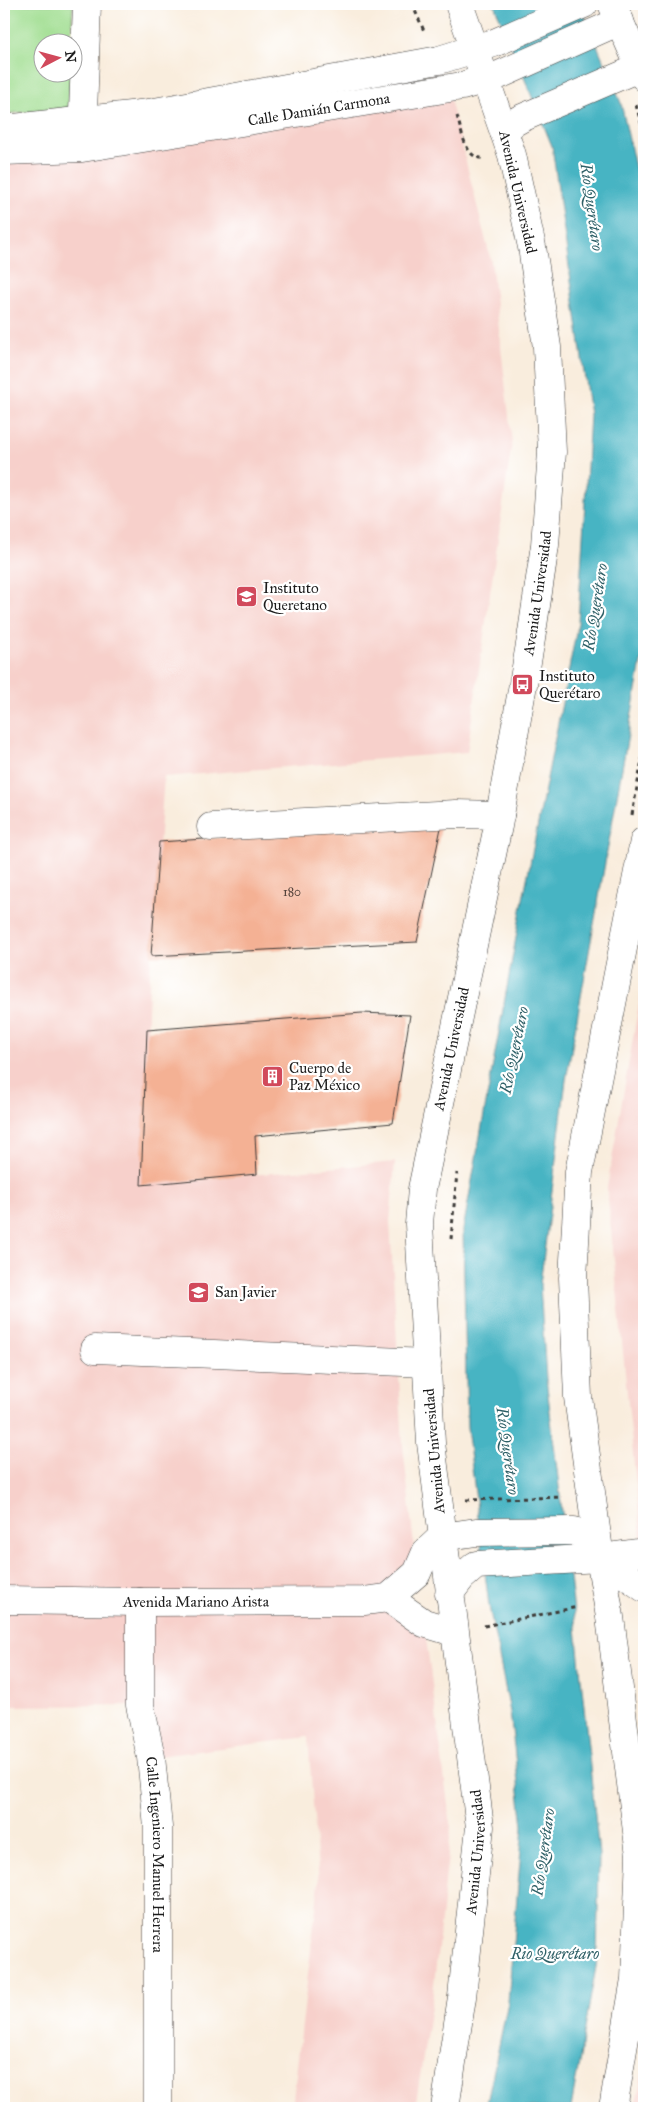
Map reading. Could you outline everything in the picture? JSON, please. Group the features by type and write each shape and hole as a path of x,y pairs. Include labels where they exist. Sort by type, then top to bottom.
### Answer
{"main road":[{"path":"82,148 81,121 87,4"},
{"name":"Avenida Universidad","path":"444,2108 462,1997 480,1827 431,1443 419,1224 422,1188 500,814 531,639 545,545 552,452 547,348 532,247 508,144 495,75 485,47 458,4"},
{"name":"Calle Damián Carmona","path":"4,128 149,113 439,60 485,47 584,4"},
{"path":"508,144 514,123 614,79 643,72 611,18"},
{"name":"Calle Damián Carmona","path":"4,151 82,148 462,86 495,75 611,18"},
{"path":"211,827 456,814 500,814"},
{"path":"614,2108 635,1979 640,1855 610,1617 578,1396 573,1278 579,1172 644,841"},
{"path":"95,1349 427,1363"},
{"path":"569,1531 592,1503"},
{"path":"454,1632 424,1623 388,1598 417,1573 426,1552 442,1537 476,1532 569,1531 600,1558 644,1588"},
{"path":"449,1594 462,1577 476,1565 564,1561 644,1552"},
{"name":"Avenida Mariano Arista","path":"4,1600 140,1602 364,1601 388,1598"},
{"name":"Calle Ingeniero Manuel Herrera","path":"140,1602 140,1705 151,1757 158,1827 158,2108"}],"path":[{"path":"490,7 498,4"},
{"path":"447,87 467,146 472,155 479,158 508,144"},
{"path":"474,1500 558,1497"},
{"path":"489,1625 580,1606"}],"shaded area":[{"path":"447,87 491,261 512,442 467,752 164,777 149,986 142,1185 395,1162 390,1222 403,1446 417,1573 388,1598 424,1623 451,1827 433,1993 415,2108 292,2108 319,1883 308,1737 151,1757 140,1705 4,1706 4,151"},
{"path":"644,975 644,1566 607,1188"},
{"path":"644,2065 644,2108 635,2108"}],"green space":[{"path":"4,4 73,4 72,32 32,32 32,82 69,82 68,108 4,114"}],"water":[{"name":"Rio Querétaro","path":"494,4 580,4 621,103 641,194 644,217 644,646 566,1080 540,1285 546,1378 576,1628 599,1855 597,1961 571,2108 486,2108 508,2002 523,1826 510,1712 489,1606 467,1427 463,1230 523,899 578,623 590,415 552,146"}],"building":[{"path":"442,823 417,942 151,956 159,842"},
{"name":"Cuerpo de Paz México","path":"362,1013 410,1015 393,1123 255,1136 257,1174 141,1185 147,1030"}],"place":[{"name":"Instituto Queretano","path":"247,597"},
{"name":"Instituto Querétaro","path":"523,685"},
{"name":"Cuerpo de Paz México","path":"273,1077"},
{"name":"San Javier","path":"199,1292"}],"water label":[{"name":"Río Querétaro","path":"592,207"},
{"name":"Río Querétaro","path":"595,607"},
{"name":"Río Querétaro","path":"514,1050"},
{"name":"Río Querétaro","path":"508,1451"},
{"name":"Río Querétaro","path":"543,1852"}]}
